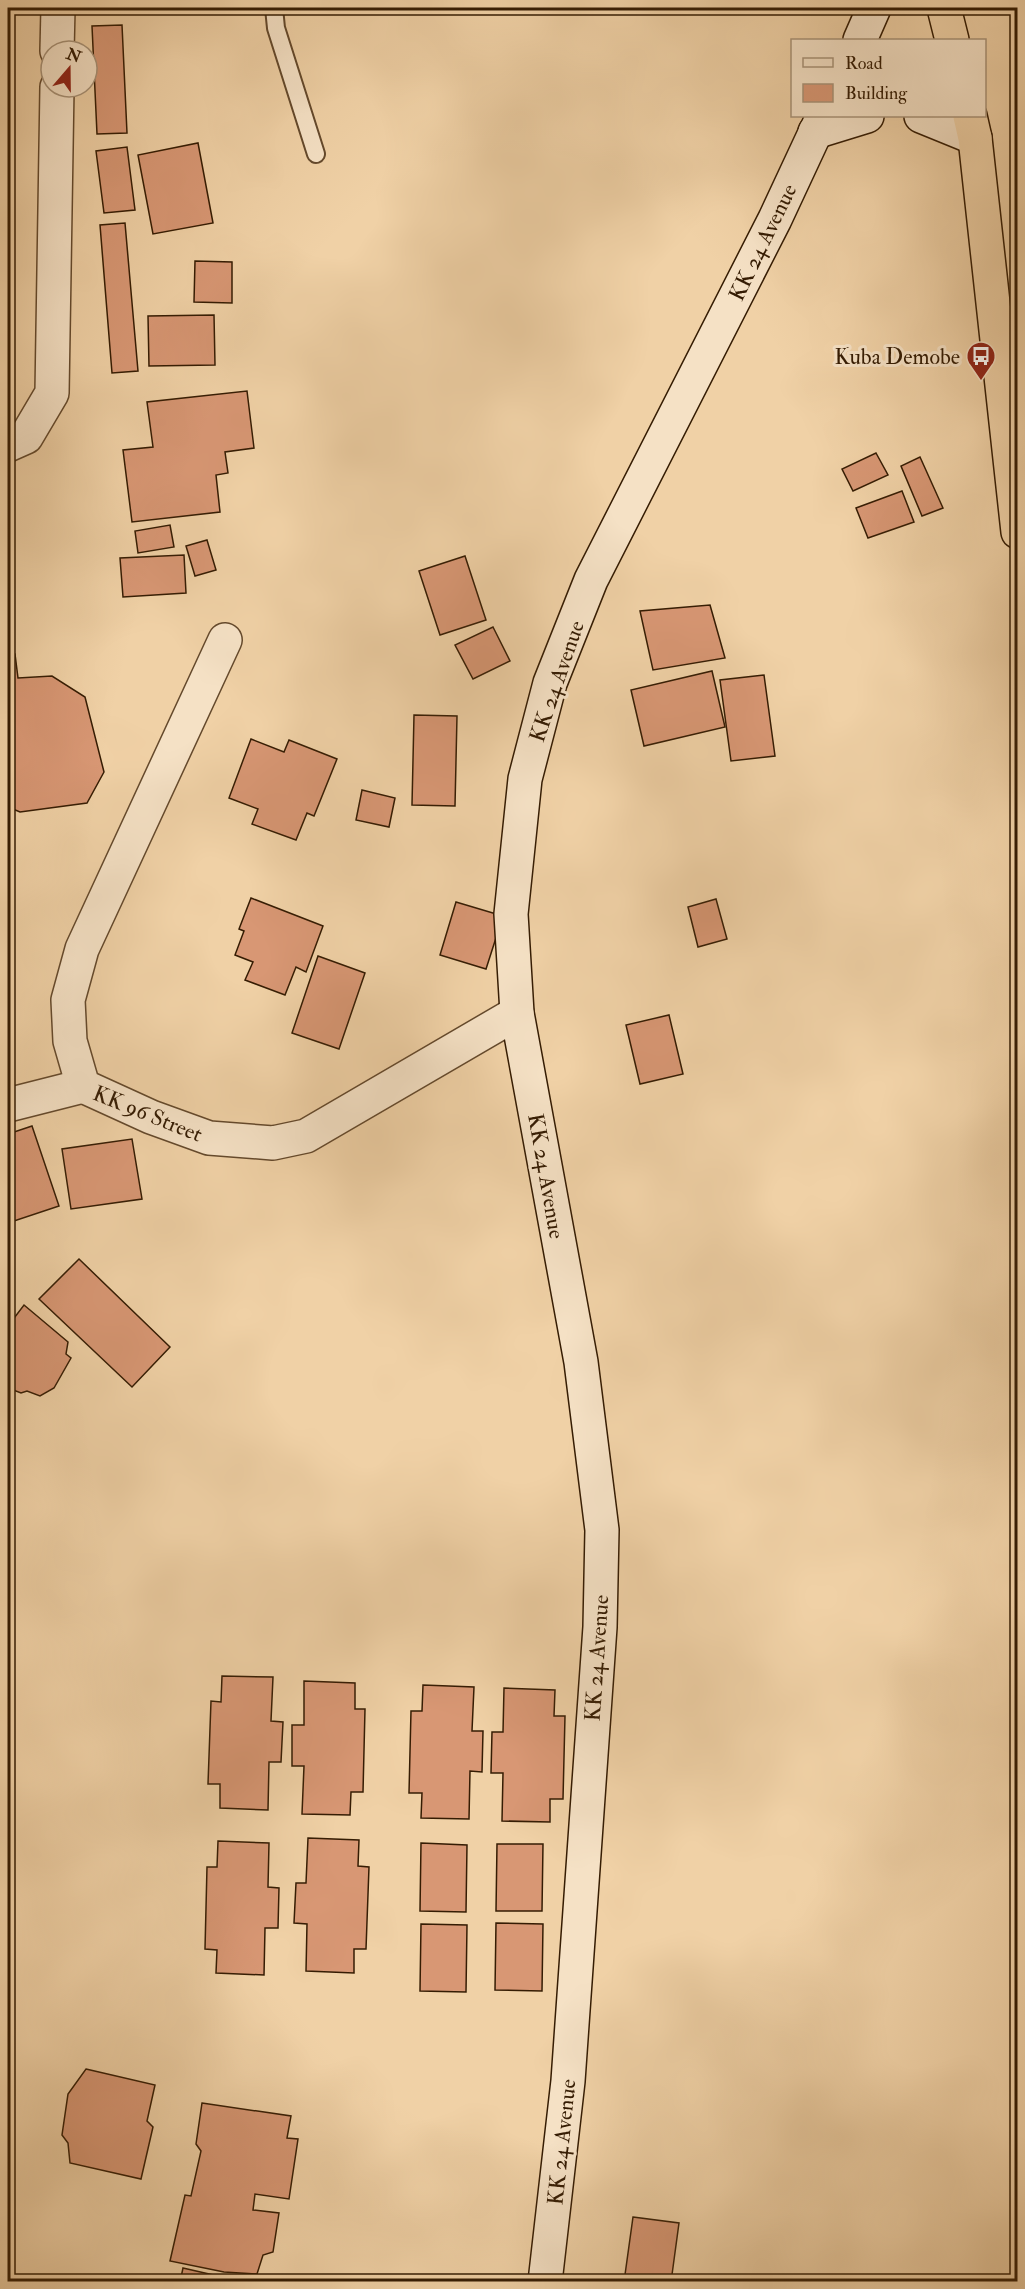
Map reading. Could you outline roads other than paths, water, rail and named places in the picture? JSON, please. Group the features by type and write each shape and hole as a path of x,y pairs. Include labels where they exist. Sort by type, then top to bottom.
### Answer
{"highway":[{"path":"944,8 952,39"},
{"path":"973,127 1017,532"}],"street":[{"path":"57,39 58,8"},
{"path":"860,39 874,8"},
{"path":"8,445 26,437 52,393 57,99"},
{"name":"KK 24 Avenue","path":"545,2282 568,2081 600,1627 603,1530 581,1362 517,1013 511,914 523,790 550,683 591,580 775,219 819,124 861,117"},
{"path":"926,117 973,127"},
{"name":"KK 96 Street","path":"225,640 82,949 69,1000 70,1041 82,1086 151,1117 209,1138 273,1143 306,1136 517,1013"},
{"path":"8,1105 82,1086"}],"lane":[{"path":"274,8 276,28 316,154"}],"place":[{"name":"Kuba Demobe","path":"981,382"}]}
